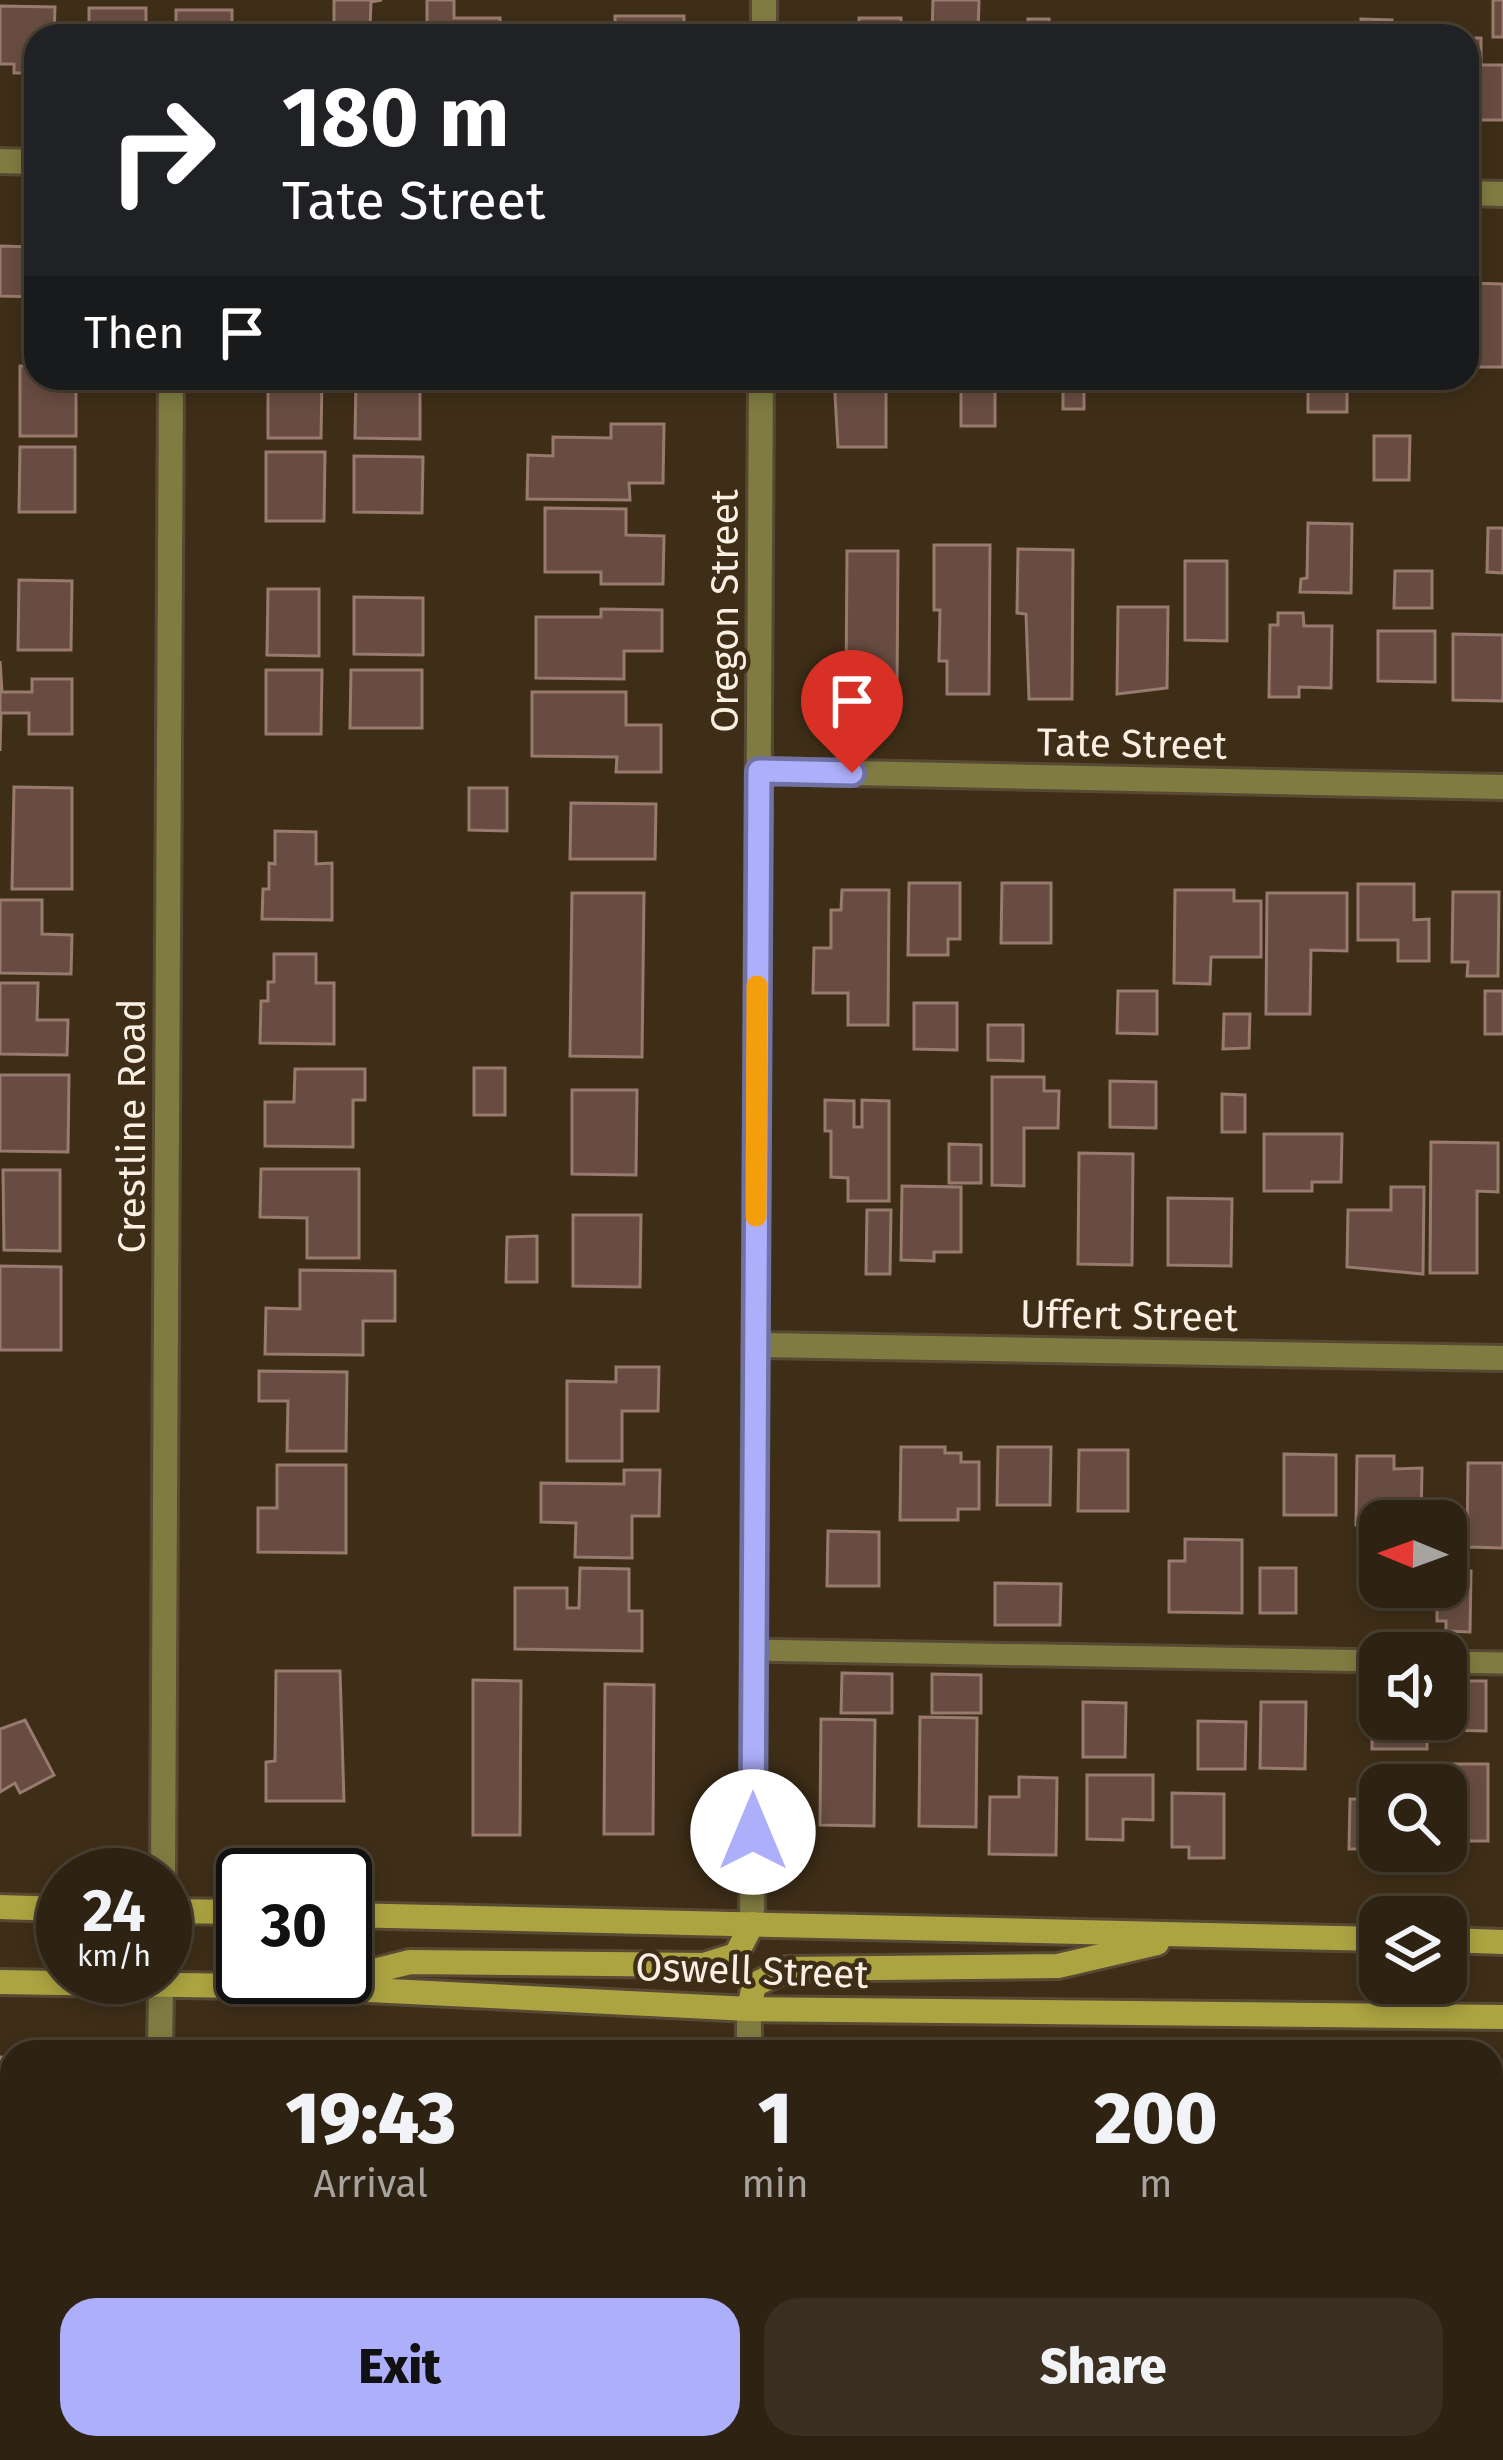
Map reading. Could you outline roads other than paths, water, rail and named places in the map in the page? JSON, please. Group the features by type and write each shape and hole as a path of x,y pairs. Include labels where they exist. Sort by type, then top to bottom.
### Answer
{"main road":[{"path":"0,1907 36,1908"},
{"name":"Oswell Street","path":"372,1916 1359,1938"},
{"path":"372,1972 410,1962 704,1965 736,1955 752,1924"},
{"path":"749,2008 754,1985 786,1969 1058,1966 1195,1934"},
{"path":"1467,1941 1503,1942"},
{"name":"Oswell Street","path":"0,1982 36,1983"},
{"name":"Oswell Street","path":"372,1991 749,2008 1503,2017"}],"street":[{"name":"Crestline Road","path":"163,1848 171,390"},
{"name":"Oregon Street","path":"752,1924 761,390"},
{"name":"Tate Street","path":"759,771 1503,787"},
{"name":"Uffert Street","path":"754,1345 1503,1358"},
{"path":"160,2040 161,2004"},
{"path":"748,2040 749,2008"}],"lane":[{"path":"753,1650 1359,1661"},
{"path":"1467,1663 1503,1664"}]}
